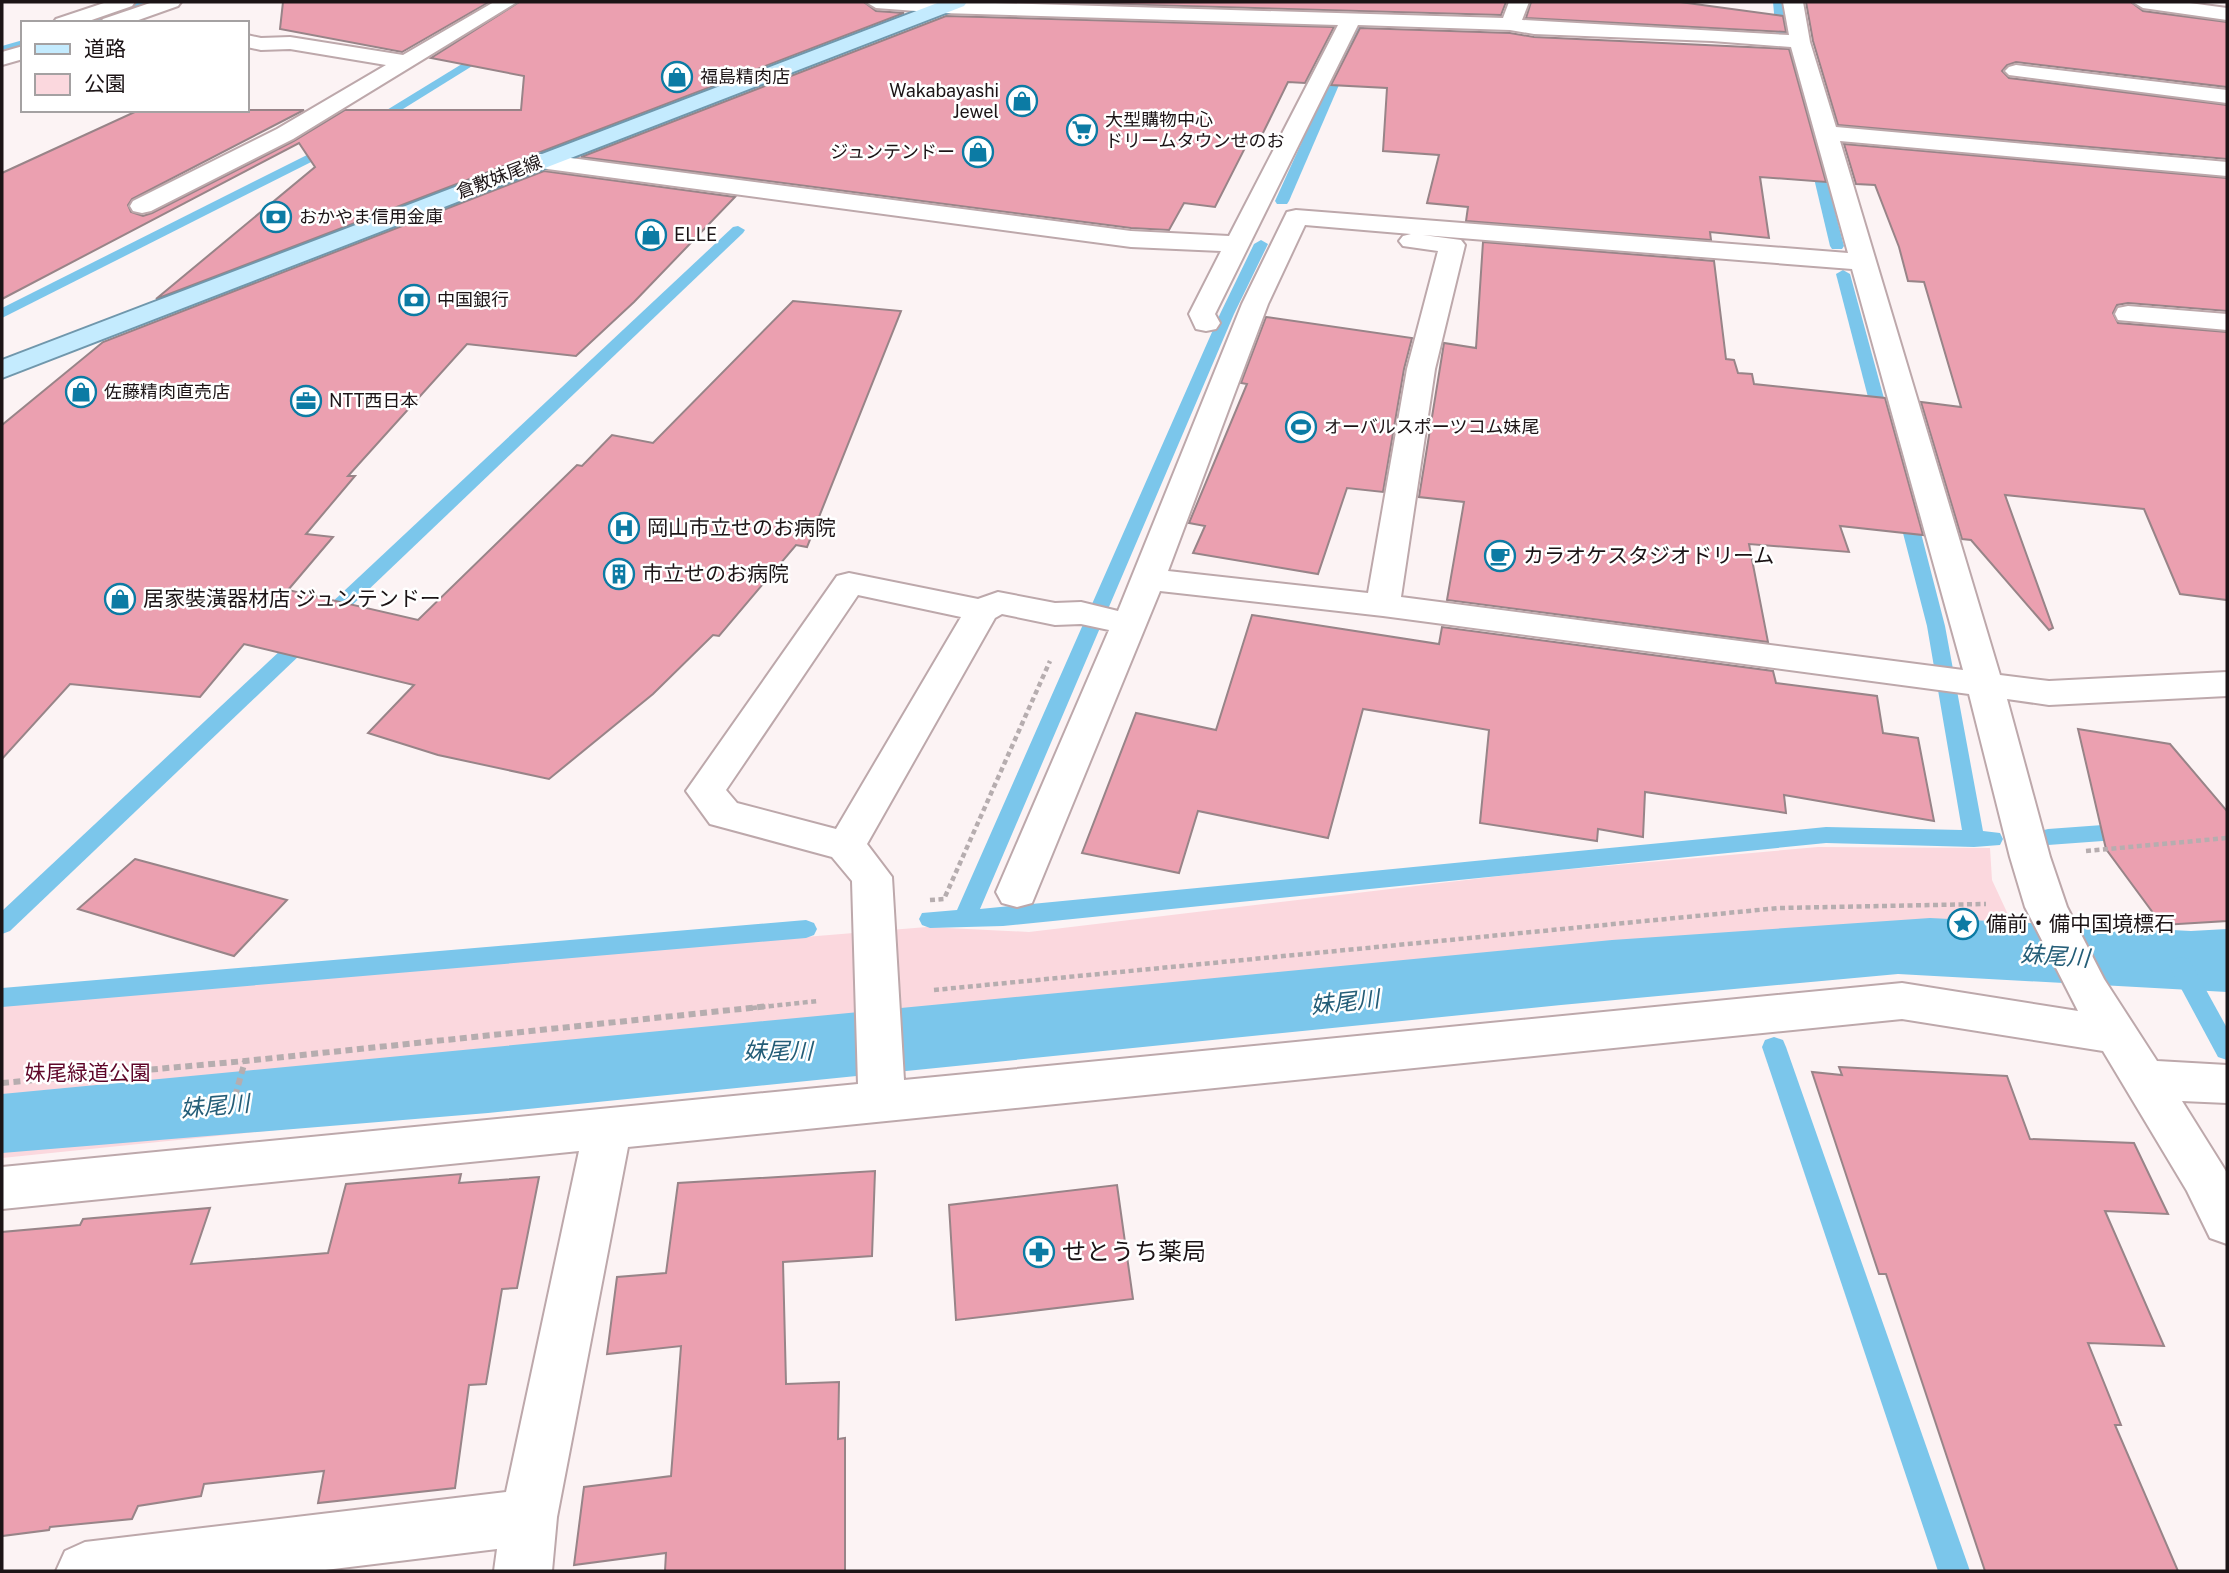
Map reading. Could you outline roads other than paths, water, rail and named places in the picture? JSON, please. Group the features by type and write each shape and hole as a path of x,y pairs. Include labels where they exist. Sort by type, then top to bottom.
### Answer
{"main road":[{"name":"倉敷妹尾線","path":"2,369 950,5"}],"street":[{"path":"76,21 171,2"},
{"path":"142,206 285,134 508,2"},
{"path":"876,2 1350,21 1510,24 1534,29 1712,35 1787,41"},
{"path":"1510,24 1519,2"},
{"path":"2143,2 2227,14"},
{"path":"1793,4 1787,41 1826,133 1863,262 1974,683 2030,857 2052,918 2088,991 2204,1177 2227,1222"},
{"path":"120,14 146,21"},
{"path":"1017,892 1107,619 1148,579 1228,305 1246,227 1350,21"},
{"path":"2,43 21,37"},
{"path":"248,41 261,44 290,43 406,62"},
{"path":"2,59 21,53"},
{"path":"2016,71 2227,97"},
{"path":"1826,133 2227,169"},
{"path":"540,161 1131,239 1293,223 1863,262"},
{"path":"1228,305 1293,223"},
{"path":"1293,223 1452,245 1421,369 1383,606"},
{"path":"2128,314 2227,322"},
{"path":"1148,579 1383,606 2049,693 2227,684"},
{"path":"881,1084 873,877 845,846 724,814 705,792 849,583 982,611"},
{"path":"845,846 982,611 998,603 1055,614 1107,619"},
{"path":"2,1188 608,1126 881,1084 1902,1001 2115,1035"},
{"path":"2143,1079 2208,1082"},
{"path":"523,1571 529,1517 608,1126"},
{"path":"85,1571 529,1517"}],"water":[{"name":"妹尾川","path":"1930,918 2191,931 2227,929 2227,992 1898,974 1561,1005 488,1113 2,1153 2,1094 1612,940"}],"waterway":[{"path":"89,21 144,2"},
{"path":"1778,2 1781,35 1792,75"},
{"path":"1282,201 1359,27"},
{"path":"2,50 21,44"},
{"path":"370,124 492,50"},
{"path":"2,314 333,146"},
{"path":"1814,153 1837,246"},
{"path":"2,925 738,230"},
{"path":"965,918 1227,314 1261,244"},
{"path":"1843,274 1883,424"},
{"path":"1905,506 1936,626 1974,839"},
{"path":"2048,837 2130,831"},
{"path":"930,919 1003,917 1826,835 1974,839"},
{"path":"1974,839 1992,839"},
{"path":"2,998 806,929"},
{"path":"2181,966 2227,1050"},
{"path":"1774,1047 1954,1571"}],"place":[{"name":"福島精肉店","path":"677,77"},
{"name":"Wakabayashi Jewel","path":"1022,101"},
{"name":"大型購物中心 ドリームタウンせのお","path":"1082,130"},
{"name":"ジュンテンドー","path":"978,152"},
{"name":"おかやま信用金庫","path":"276,217"},
{"name":"ELLE","path":"651,235"},
{"name":"中国銀行","path":"414,300"},
{"name":"佐藤精肉直売店","path":"81,392"},
{"name":"NTT西日本","path":"306,401"},
{"name":"オーバルスポーツコム妹尾","path":"1301,427"},
{"name":"岡山市立せのお病院","path":"624,528"},
{"name":"カラオケスタジオドリーム","path":"1500,556"},
{"name":"市立せのお病院","path":"619,574"},
{"name":"居家裝潢器材店 ジュンテンドー","path":"120,599"},
{"name":"備前・備中国境標石","path":"1963,924"},
{"name":"せとうち薬局","path":"1039,1252"}],"park label":[{"name":"妹尾緑道公園","path":"88,1073"}]}
